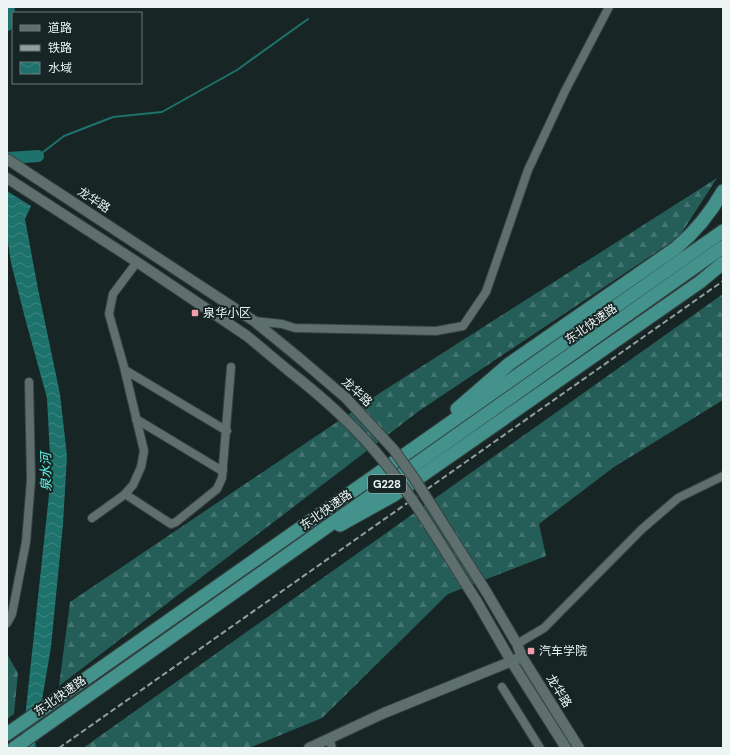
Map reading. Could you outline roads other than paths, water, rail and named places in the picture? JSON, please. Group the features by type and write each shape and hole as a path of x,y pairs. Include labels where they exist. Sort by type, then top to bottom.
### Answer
{"highway":[{"path":"424,441 473,394 509,364 676,248 698,227 723,191"},
{"name":"东北快速路","path":"9,732 723,231"},
{"name":"东北快速路","path":"14,748 723,247"},
{"path":"297,547 374,507 700,282 723,263"}],"street":[{"path":"254,321 282,324 294,328 436,331 463,326 486,292 528,170 565,91 609,7"},
{"name":"龙华路","path":"7,159 254,321 346,398 394,450 416,481 487,593 517,644 522,657 579,748"},
{"name":"龙华路","path":"7,178 137,262 247,336 317,393 339,414 376,452 406,492 476,600 511,661 566,748"},
{"path":"92,518 125,494 133,485 141,467 144,451 125,370 109,314 113,294 137,262"},
{"path":"125,494 171,524 176,522 217,489 222,478 223,470 231,368"},
{"path":"125,370 227,431"},
{"path":"7,622 12,614 26,542 31,462 28,382"},
{"path":"136,419 223,470"},
{"path":"517,644 544,628 642,529 678,498 723,476"},
{"path":"308,748 330,743 384,713 522,657"},
{"path":"502,687 540,748"}],"water":[{"name":"泉水河","path":"7,191 31,206 25,219 60,394 67,456 63,524 51,647 35,741 36,748 20,748 26,709 51,476 47,398 11,263 7,235"}],"waterway":[{"name":"泉水河","path":"7,25 9,7"},
{"path":"38,156 64,136 113,117 162,112 237,70 308,19"},
{"path":"7,159 38,156"}],"railway":[{"path":"59,748 723,281"}],"place":[{"name":"泉华小区","path":"195,313"},
{"name":"汽车学院","path":"531,651"}]}
